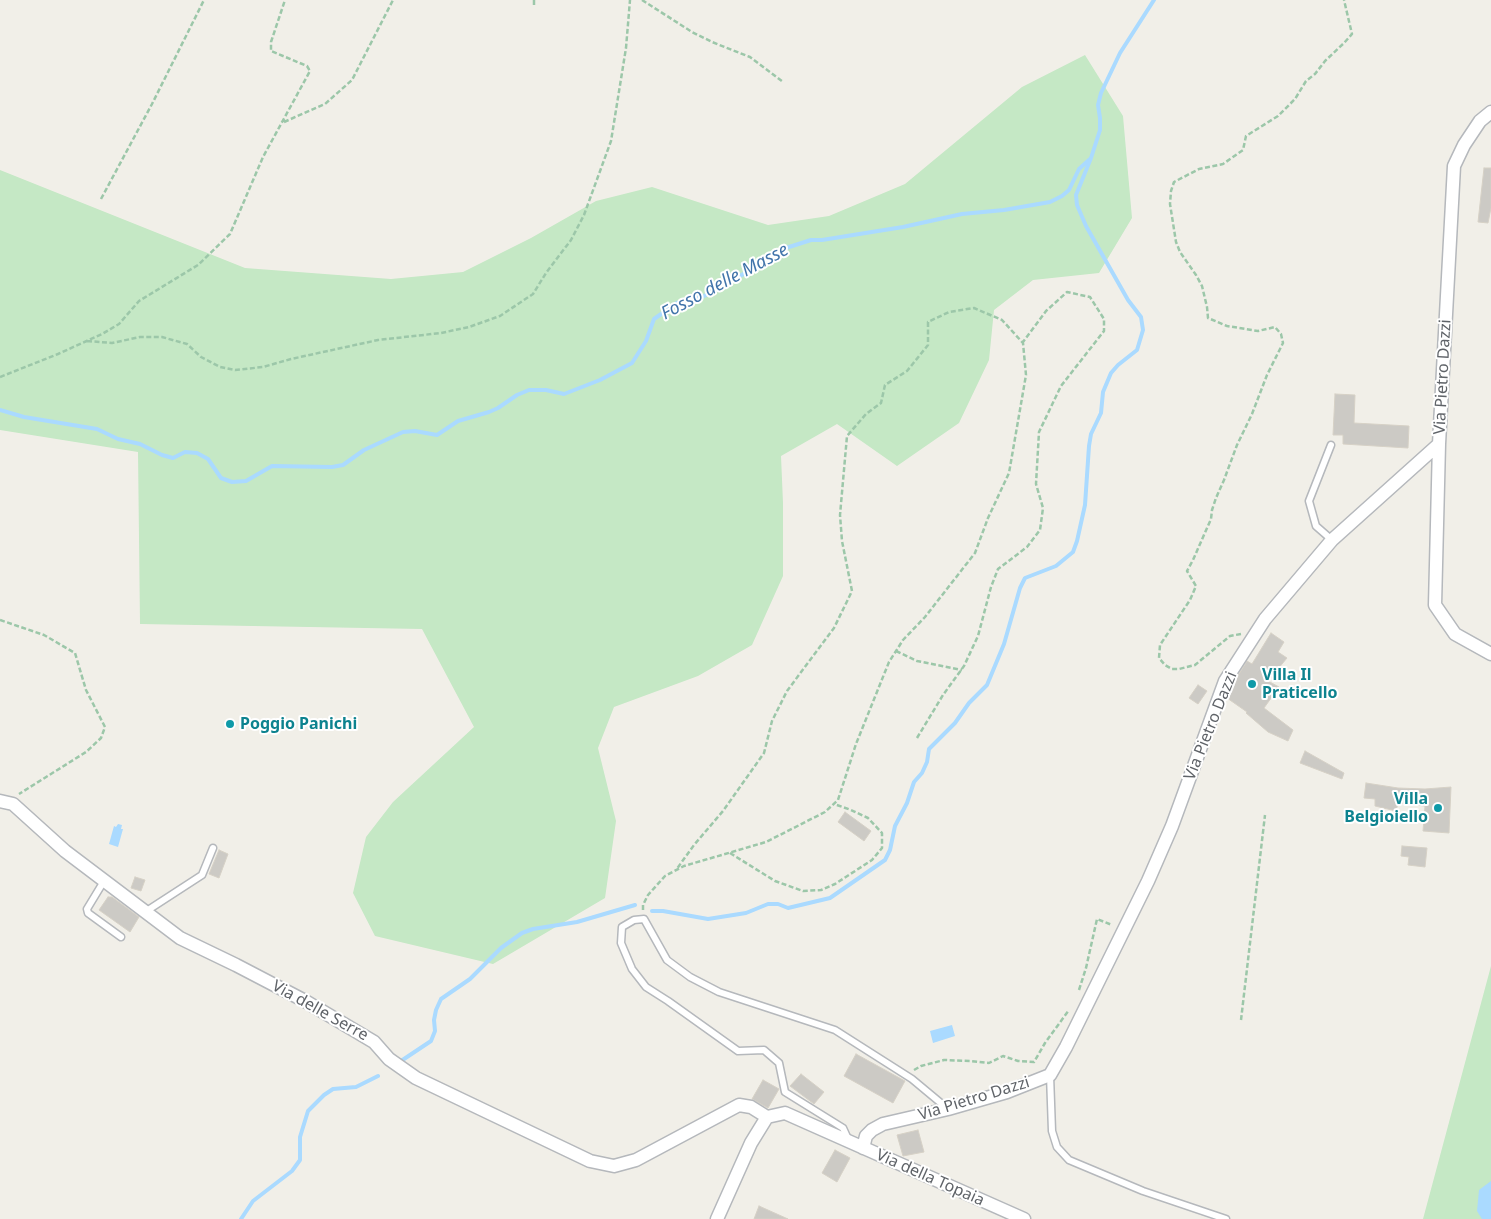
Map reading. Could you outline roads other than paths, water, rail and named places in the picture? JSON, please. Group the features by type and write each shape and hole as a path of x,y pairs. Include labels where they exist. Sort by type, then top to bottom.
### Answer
{"street":[{"name":"Via Pietro Dazzi","path":"863,1148 866,1136 883,1124 948,1109 1007,1092 1050,1075 1066,1047 1148,881 1172,826 1225,681 1265,619 1332,540 1439,444 1454,166 1464,145 1480,121 1491,112"},
{"path":"1439,444 1435,605 1455,634 1491,654"},
{"name":"Via delle Serre","path":"0,801 13,804 65,851 180,938 297,997 374,1042 389,1059 416,1078 590,1162 614,1166 636,1160 739,1105 751,1107 767,1117"},
{"name":"Via della Topaia","path":"767,1117 785,1113 1024,1219"},
{"path":"717,1219 751,1143 767,1117"}],"lane":[{"path":"1331,445 1309,500 1316,526 1332,540"},
{"path":"145,912 202,875 213,848"},
{"path":"104,882 87,909 88,913 121,937"},
{"path":"850,1142 842,1128 785,1092 778,1063 764,1050 738,1051 668,1000 646,987 632,969 621,943 622,927 634,920 644,919 668,960 690,977 719,992 835,1030 905,1074 948,1109"},
{"path":"1050,1075 1052,1131 1057,1147 1069,1160 1143,1191 1226,1219"}],"water":[{"path":"118,824 122,825 121,829 123,829 118,847 109,844 114,826 116,827"},
{"path":"952,1025 955,1036 933,1043 930,1031"},
{"path":"1491,1181 1491,1219 1482,1219 1477,1211 1479,1190"}],"waterway":[{"path":"652,911 663,911 708,919 746,913 768,904 778,904 788,908 830,898 885,860 890,850 895,826 907,803 914,782 922,773 927,762 929,749 955,723 969,703 987,685 1004,644 1020,588 1025,578 1056,566 1073,552 1085,505 1091,434 1101,413 1103,392 1111,373 1137,350 1143,330 1141,317 1128,300 1086,226 1077,205 1076,195 1100,130 1098,105 1101,93 1120,53 1154,0"},
{"name":"Fosso delle Masse","path":"0,410 24,417 97,429 118,439 140,444 162,455 173,458 185,452 197,453 208,459 221,478 232,482 246,481 272,466 332,467 343,465 364,450 403,432 415,431 437,435 458,421 489,412 529,390 546,390 564,394 600,380 632,363 646,341 654,319 677,303 704,296 722,287 786,248 811,240 822,240 903,227 962,214 1004,210 1050,202 1069,190 1079,169 1090,159"},
{"path":"401,1061 431,1041 435,1031 434,1020 436,1010 441,999 470,979 501,948 522,933 533,929 577,922 635,905"},
{"path":"241,1219 253,1201 292,1171 300,1160 300,1137 308,1111 333,1089 356,1087 378,1076"}],"place":[{"name":"Villa Il Praticello","path":"1252,684"},
{"name":"Poggio Panichi","path":"230,724"},
{"name":"Villa Belgioiello","path":"1438,808"}]}
